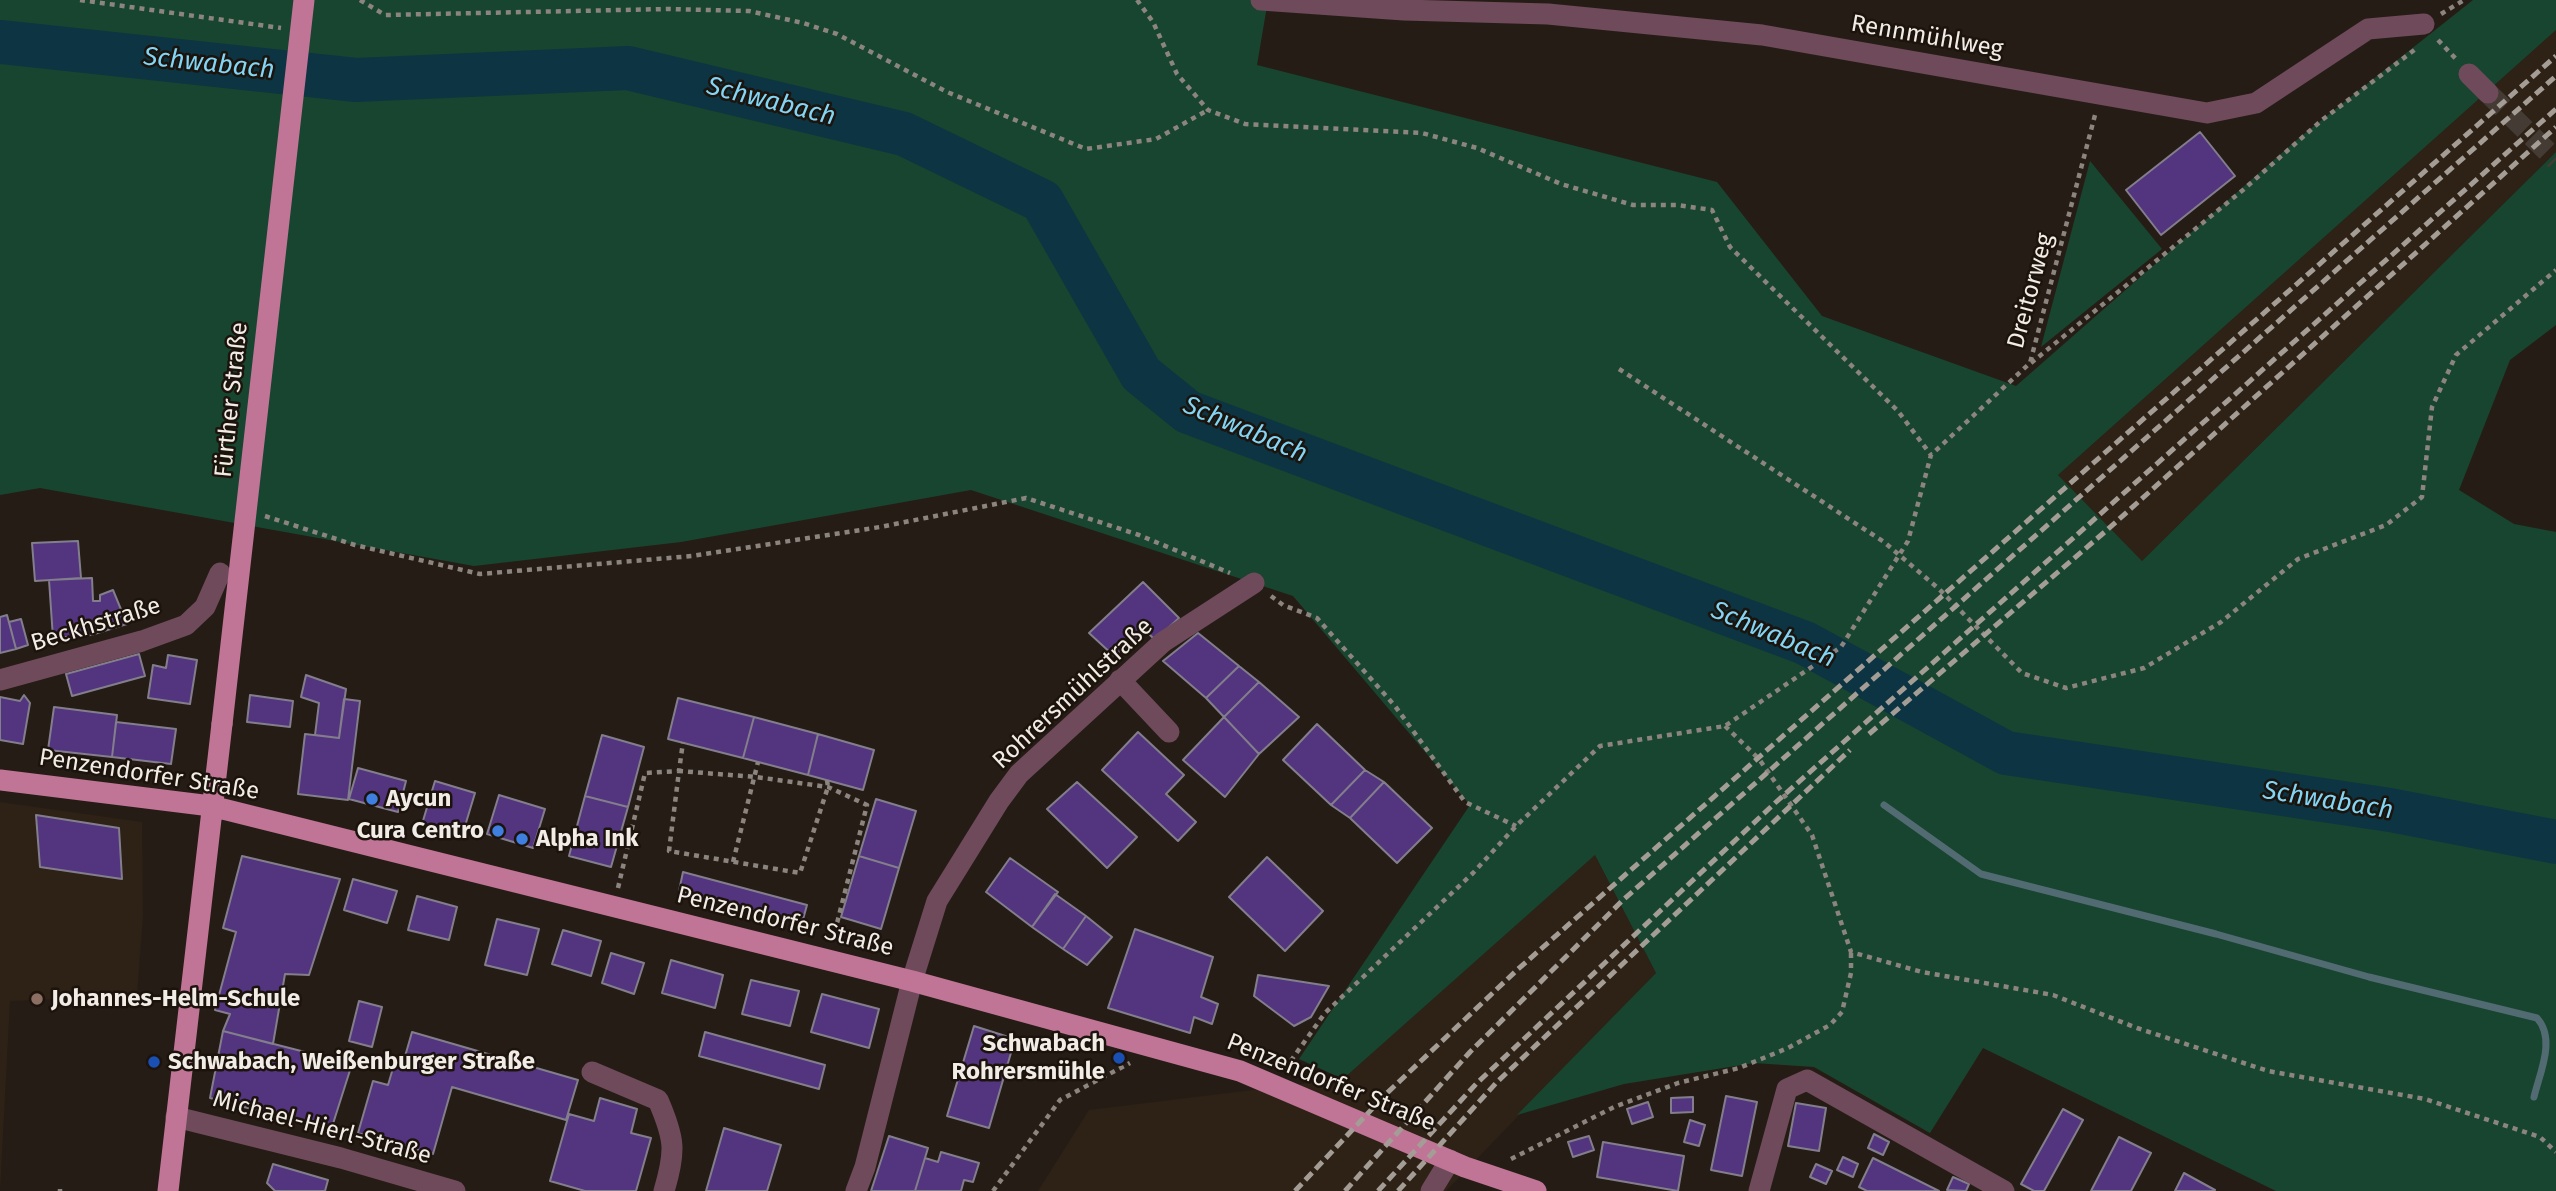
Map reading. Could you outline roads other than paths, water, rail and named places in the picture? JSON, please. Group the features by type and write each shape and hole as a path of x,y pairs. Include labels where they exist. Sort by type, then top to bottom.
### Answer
{"main road":[{"name":"Fürther Straße","path":"168,1191 304,0"},
{"name":"Penzendorfer Straße","path":"0,779 211,806 912,981 1240,1071 1450,1160 1536,1191"}],"street":[{"name":"Rennmühlweg","path":"1261,0 1404,10 1548,14 1762,36 2207,113 2256,103 2368,29 2429,30"},
{"path":"2469,74 2488,93"},
{"name":"Beckhstraße","path":"0,680 142,641 187,625 205,607 220,573"},
{"name":"Rohrersmühlstraße","path":"856,1191 865,1167 912,981 937,901 999,801 1019,775 1163,642 1254,583"},
{"path":"1120,680 1169,732"},
{"path":"592,1072 658,1100 669,1127 674,1158 664,1191"},
{"path":"1759,1191 1787,1089 1807,1080 2004,1191"},
{"name":"Michael-Hierl-Straße","path":"176,1117 341,1158 455,1191"},
{"path":"1431,1191 1450,1160"}],"waterway":[{"name":"Schwabach","path":"0,42 356,80 628,68 904,134 1042,201 1141,374 1188,412 1805,643 2006,753 2390,810 2556,842"},
{"path":"1884,805 1981,874 2216,934 2369,977 2537,1018 2543,1026 2546,1046 2534,1097"}],"tunnel":[{"path":"2488,93 2556,160"}],"railway":[{"path":"1295,1191 1386,1094 1517,970 2556,56"},
{"path":"1345,1191 1470,1052 1623,900 2556,76"},
{"path":"1378,1191 1476,1084 1775,803 2556,109"},
{"path":"1869,734 2107,530 2556,127"},
{"path":"1398,1191 1497,1082 1850,750"}],"place":[{"name":"Aycun","path":"372,799"},
{"name":"Cura Centro","path":"498,831"},
{"name":"Alpha Ink","path":"522,839"},
{"name":"Johannes-Helm-Schule","path":"37,999"},
{"name":"Schwabach Rohrersmühle","path":"1119,1058"},
{"name":"Schwabach, Weißenburger Straße","path":"154,1062"}]}
